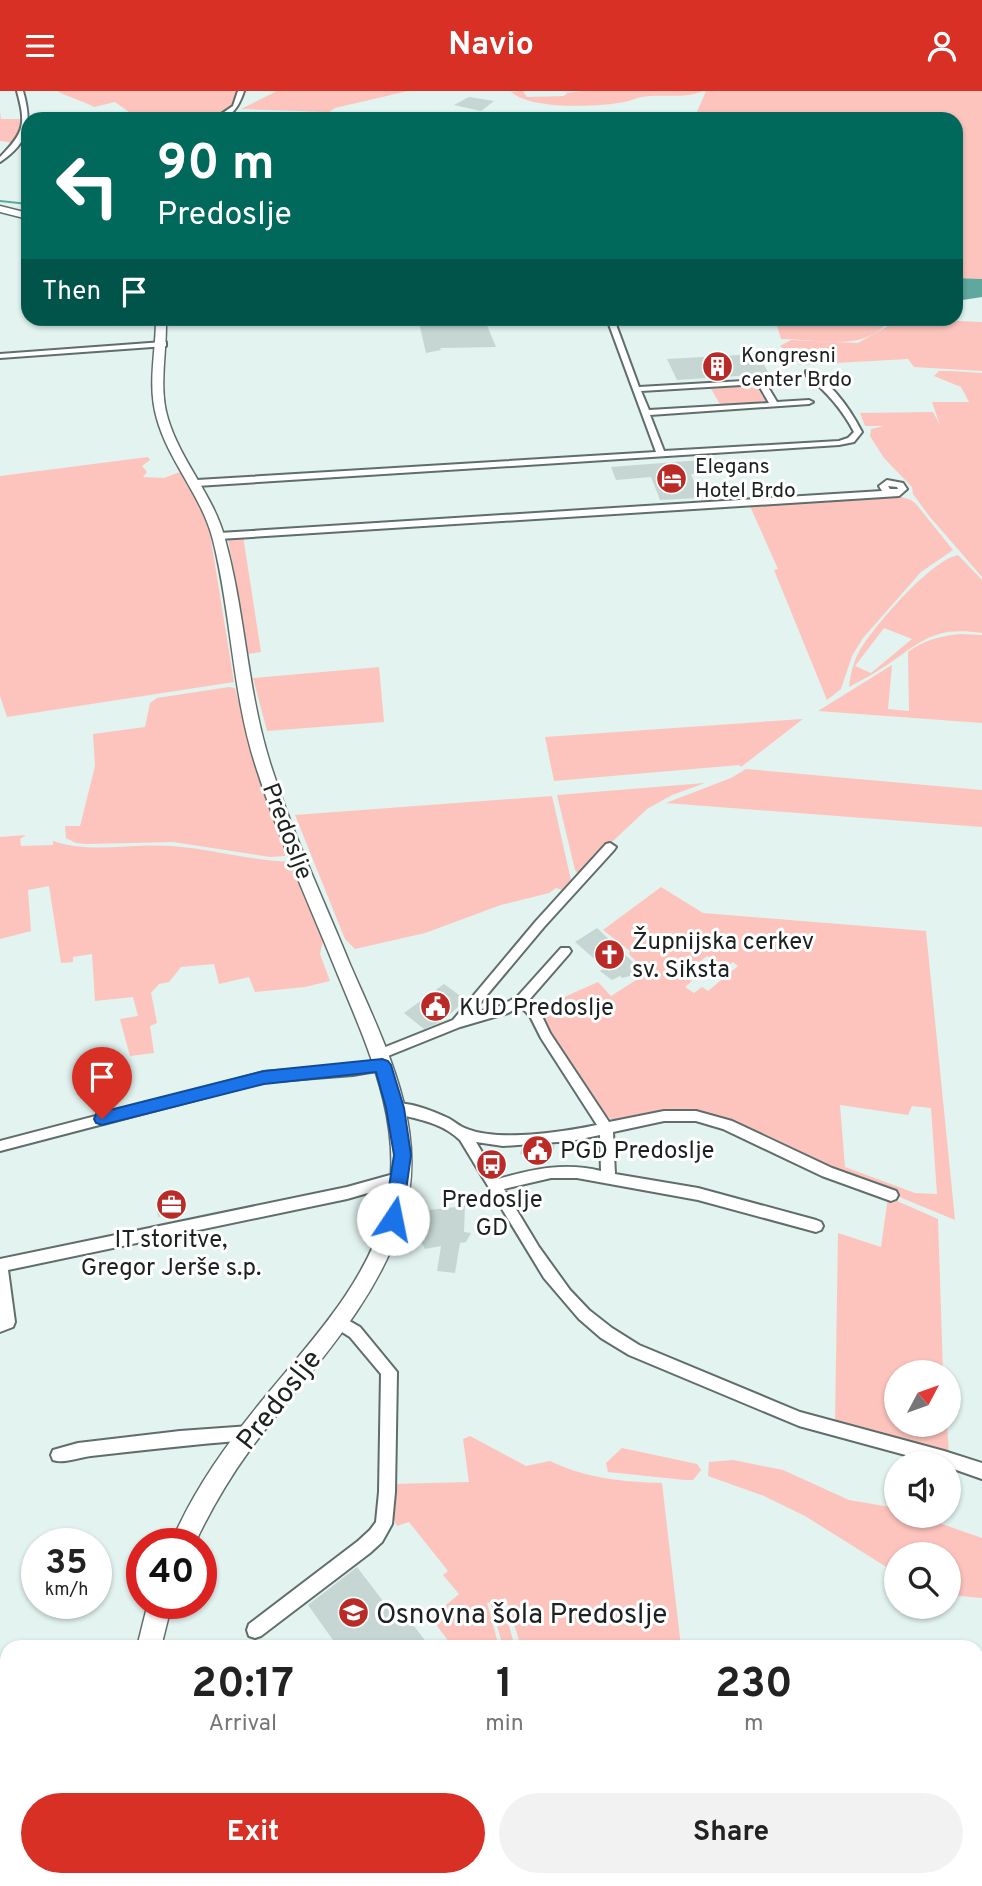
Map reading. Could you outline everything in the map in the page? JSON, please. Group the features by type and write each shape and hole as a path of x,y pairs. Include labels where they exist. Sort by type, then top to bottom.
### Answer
{"street":[{"path":"20,91 27,112"},
{"path":"228,112 236,107 241,91"},
{"path":"0,160 21,137"},
{"path":"0,209 21,214"},
{"path":"162,326 163,344 158,397 160,414 172,443 197,484 219,536 865,494 887,490"},
{"path":"613,326 661,454"},
{"path":"0,356 163,344"},
{"path":"197,484 839,443 851,440 858,432 853,421 825,386 809,373"},
{"path":"637,390 693,383 761,382 774,405"},
{"path":"693,383 705,409"},
{"path":"646,413 809,402"},
{"name":"Predoslje","path":"191,1528 214,1485 250,1433 339,1321 383,1246 393,1219 403,1155 395,1108 380,1060 297,858 263,765 246,694 219,536"},
{"path":"457,1023 540,924 610,847"},
{"path":"0,1146 242,1082 295,1073 363,1069 457,1023 505,1010 521,1000 565,951"},
{"path":"521,1000 535,1013 545,1035 606,1128 608,1179"},
{"path":"395,1108 433,1117 463,1134 503,1141 571,1136 664,1116 696,1116 727,1125 827,1172 891,1195"},
{"path":"463,1134 553,1282 582,1314 614,1339 645,1355 799,1419 944,1458 982,1471"},
{"path":"495,1186 533,1174 564,1169 698,1194 816,1226"},
{"path":"0,1325 8,1322 0,1266 347,1193 401,1178"},
{"path":"255,1630 364,1547 384,1524 390,1424 389,1372 355,1332 339,1321"},
{"path":"59,1455 78,1450 180,1438 250,1433"},
{"path":"151,1640 156,1619"}],"shaded area":[{"path":"57,91 239,91 235,104 224,112 129,112 115,102 94,107"},
{"path":"277,91 408,91 335,108 329,112 241,109"},
{"path":"523,91 527,97 564,96 567,93 584,91 703,91 684,95 647,96 612,104 565,106 533,102 511,92"},
{"path":"706,91 982,91 982,279 963,278 963,112 697,112"},
{"path":"0,112 1,119 21,119 21,130 15,143 0,141"},
{"path":"963,278 982,279 982,297 963,300"},
{"path":"963,321 982,322 982,371 914,367 908,359 800,365 780,346 791,340 858,343 888,326 963,326"},
{"path":"777,326 884,326 867,337 853,341 781,339"},
{"path":"939,371 982,373 982,577 930,517 913,494 912,487 884,458 870,436 871,429 884,426 865,426 860,413 933,412 940,425 932,402 969,402 961,387 934,376"},
{"path":"755,383 766,403 721,406 710,387"},
{"path":"148,457 150,460 142,466 147,472 143,477 164,478 180,472 201,508 210,534 234,682 7,717 0,696 0,476"},
{"path":"898,496 916,504 953,550 921,572 863,638 852,656 841,689 827,700 774,570 778,569 749,504"},
{"path":"243,536 261,652 248,654 228,538"},
{"path":"958,555 982,580 982,633 952,632 930,637 849,687 852,669 866,641 919,581","holes":["884,628 912,639 871,673 855,666"]},
{"path":"960,634 982,635 982,723 818,711 892,665 888,709 909,711 908,652 933,639"},
{"path":"379,667 384,722 267,731 253,678"},
{"path":"235,688 253,758 288,853 285,856 270,857 173,842 86,844 66,838 65,826 80,826 95,766 93,734 145,727 150,703 157,698"},
{"path":"803,719 741,767 739,765 554,781 545,737"},
{"path":"746,769 982,790 982,827 666,803 731,778"},
{"path":"705,783 672,795 647,809 578,874 575,870 557,795"},
{"path":"552,796 571,880 562,890 556,888 549,893 501,905 425,933 355,949 345,939 295,815"},
{"path":"26,835 20,839 21,846 53,845 53,841 97,848 156,845 289,862 297,873 323,940 320,954 330,981 305,987 255,992 249,977 219,984 214,964 181,967 169,982 159,984 151,993 157,1023 150,1026 154,1053 130,1056 120,1019 138,1016 133,997 95,1001 92,954 73,957 73,962 61,963 49,886 28,890 31,931 0,939 0,837"},
{"path":"661,887 703,913 926,931 955,1220 844,1174 727,1120 614,1120 605,1115 574,1075 542,1018 558,1001 598,982 611,996 647,973 629,954 630,951 603,930","holes":["707,956 726,968 733,962 738,966 708,991 702,987 694,993 685,987 692,981 684,974","840,1105 908,1115 912,1106 931,1108 937,1194 915,1193 845,1167"]},
{"path":"888,1197 938,1219 943,1360 884,1360 884,1437 948,1437 949,1451 937,1451 835,1425 838,1233 881,1247"},
{"path":"470,1436 526,1466 550,1461 604,1478 662,1483 680,1640 519,1640 506,1598 487,1603 497,1640 448,1640 431,1618 459,1594 443,1575 448,1571 409,1522 397,1526 391,1513 393,1484 469,1482 463,1439"},
{"path":"622,1448 697,1464 701,1470 693,1480 608,1472 606,1463"},
{"path":"733,1460 783,1470 849,1500 884,1506 884,1528 953,1528 982,1538 982,1598 961,1596 961,1542 884,1542 884,1565 805,1516 764,1496 708,1476 709,1462"},
{"path":"502,1601 513,1640 501,1640 491,1604"}],"building":[{"path":"469,97 494,101 481,111 454,105"},
{"path":"420,326 487,326 496,347 440,348 441,350 426,353"},
{"name":"Kongresni center Brdo","path":"758,354 769,374 677,380 667,359"},
{"name":"Elegans Hotel Brdo","path":"714,459 720,472 691,474 700,498 660,500 651,477 616,480 611,467"},
{"name":"Župnijska cerkev sv. Siksta","path":"597,928 639,968 634,975 622,978 620,976 612,980 600,971 605,968 575,942"},
{"name":"KUD Predoslje","path":"444,984 466,1000 441,1022 424,1029 404,1013"},
{"name":"PGD Predoslje","path":"555,1145 549,1163 520,1154 522,1147"},
{"name":"IT storitve, Gregor Jerše s.p.","path":"183,1194 186,1210 158,1217 156,1201"},
{"path":"418,1204 420,1211 465,1206 464,1232 471,1233 466,1242 460,1243 455,1273 437,1271 441,1246 425,1249 407,1213 408,1208"},
{"name":"Osnovna šola Predoslje","path":"357,1567 403,1627 410,1621 425,1640 333,1640 308,1605"}],"waterway":[{"path":"0,201 21,203"}],"place":[{"name":"Kongresni center Brdo","path":"718,367"},
{"name":"Elegans Hotel Brdo","path":"672,478"},
{"name":"Župnijska cerkev sv. Siksta","path":"609,955"},
{"name":"KUD Predoslje","path":"436,1007"},
{"name":"PGD Predoslje","path":"537,1150"},
{"name":"Predoslje GD","path":"492,1165"},
{"name":"IT storitve, Gregor Jerše s.p.","path":"171,1205"},
{"name":"Osnovna šola Predoslje","path":"353,1613"}],"route":[{"path":"102,1119 264,1077 382,1065 395,1108 403,1155 393,1219"}]}
